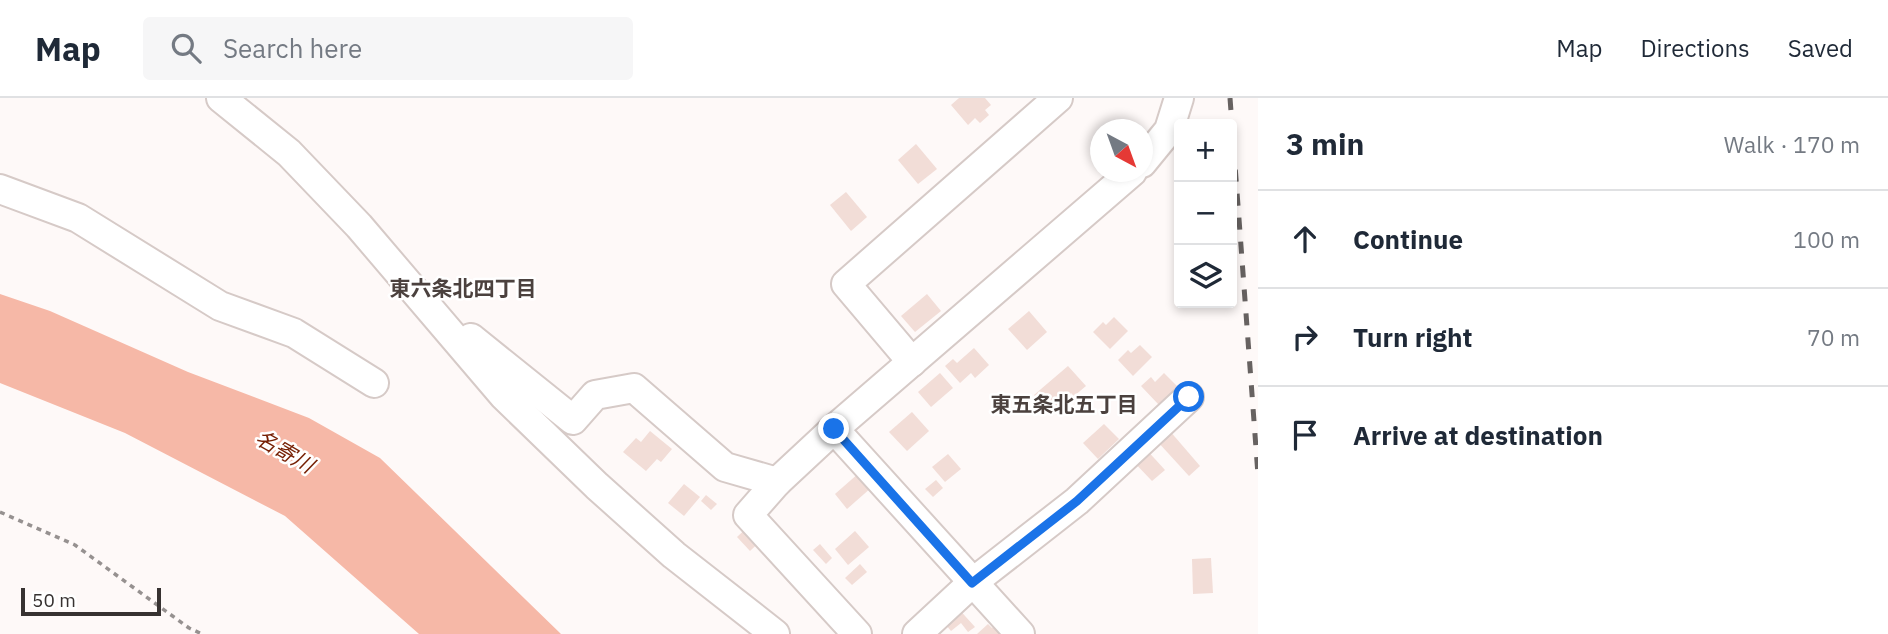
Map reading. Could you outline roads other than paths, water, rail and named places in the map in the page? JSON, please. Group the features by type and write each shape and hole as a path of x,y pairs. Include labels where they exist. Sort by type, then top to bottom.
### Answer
{"street":[{"path":"221,98 298,162 359,226 504,396 597,486 674,555 775,634"},
{"path":"912,362 846,284 1058,98"},
{"path":"1153,150 1169,130 1179,98"},
{"path":"857,634 748,515 777,482 834,429 1120,182"},
{"path":"0,189 78,218 220,306 294,333 374,383"},
{"path":"440,323 472,338 573,420 595,395 634,388 725,467 777,482"},
{"path":"917,634 972,583 1077,501 1189,397"},
{"path":"834,429 1020,634"}],"water":[{"name":"名寄川","path":"0,294 50,311 188,372 309,418 380,458 561,634 419,634 285,516 125,433 0,383"}],"railway":[{"path":"1230,98 1258,475"}],"district":[{"name":"東六条北四丁目","path":"463,288"},
{"name":"東五条北五丁目","path":"1064,404"}]}
